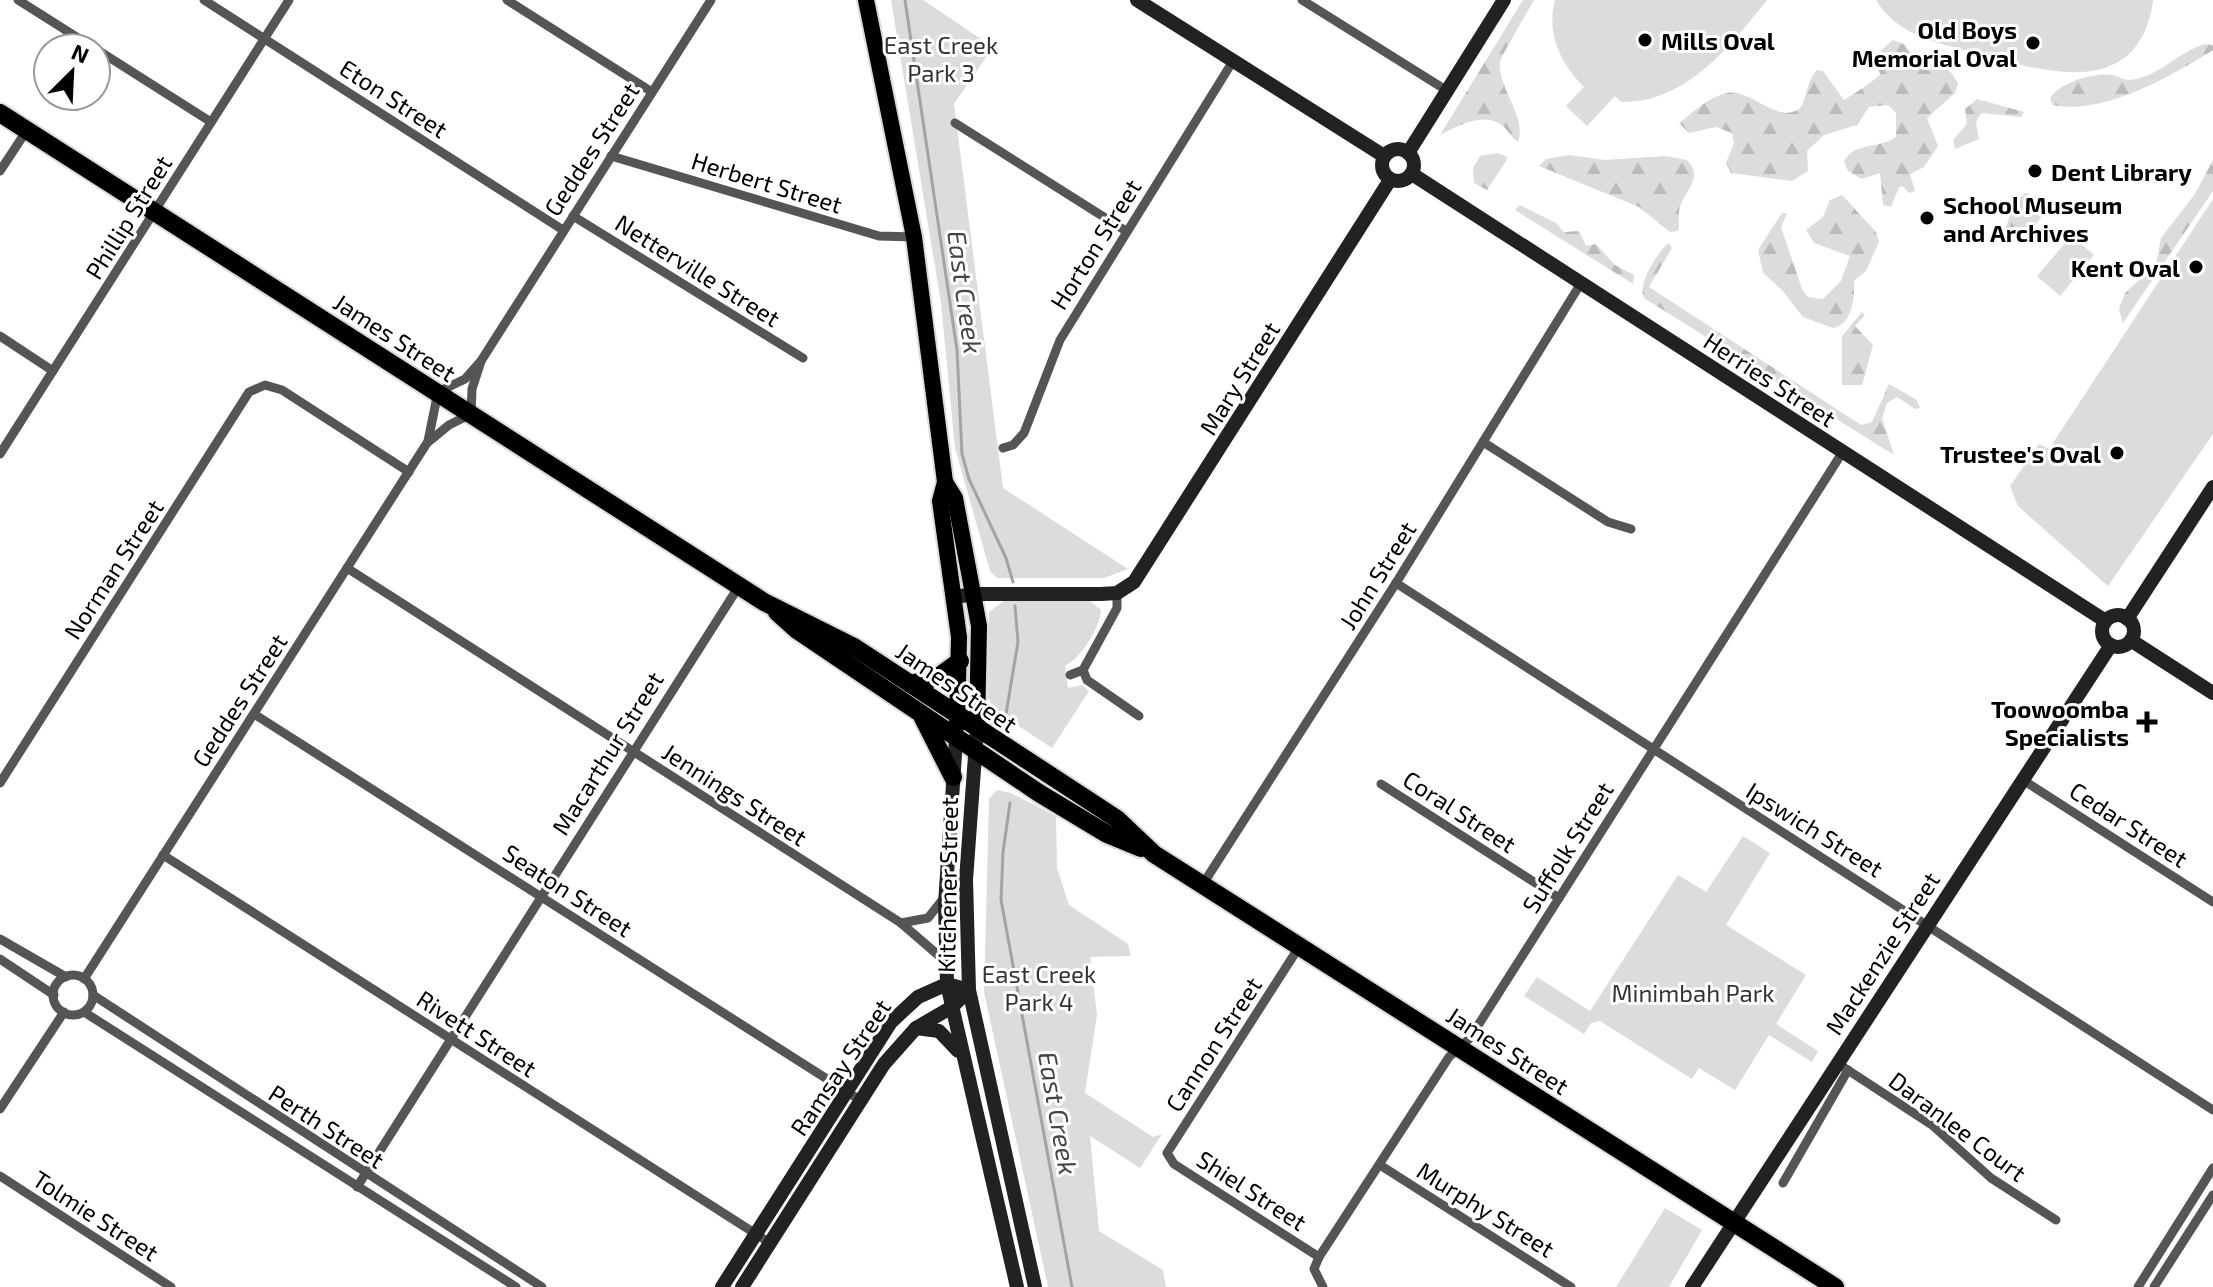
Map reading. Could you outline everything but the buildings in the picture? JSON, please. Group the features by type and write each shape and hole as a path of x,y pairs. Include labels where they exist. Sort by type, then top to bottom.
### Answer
{"highway":[{"name":"James Street","path":"0,113 764,602 797,630 976,752 1107,834 1154,854 1203,884 1835,1287"},
{"name":"James Street","path":"764,602 804,619 911,684 1117,819 1154,854"},
{"path":"911,684 938,677 960,661"},
{"path":"921,715 953,777"}],"main road":[{"name":"Kitchener Street","path":"866,0 914,237 945,482 940,501 960,661 946,894 947,984 1017,1287"},
{"path":"1137,0 1384,156"},
{"path":"1408,153 1504,0"},
{"path":"1396,149 1408,153 1414,160 1412,174 1405,180 1390,180 1382,167 1384,156 1396,149"},
{"name":"Herries Street","path":"1412,174 2104,620"},
{"name":"Mary Street","path":"1117,593 1134,582 1146,565 1390,180"},
{"name":"Kitchener Street","path":"945,482 955,498 975,594 980,641 976,752 966,880 969,990 1035,1287"},
{"path":"2127,619 2213,487"},
{"path":"954,597 975,594 1117,593"},
{"path":"2113,615 2127,619 2135,630 2132,641 2124,647 2111,645 2102,635 2104,620 2113,615"},
{"path":"2132,641 2213,693"},
{"name":"Mackenzie Street","path":"1692,1287 1732,1222 1842,1067 1927,924 2111,645"},
{"path":"947,984 969,990"},
{"name":"Ramsay Street","path":"742,1287 764,1239 853,1096 891,1022 918,997 947,984"},
{"name":"Ramsay Street","path":"853,1096 916,1028 952,1007 969,990"},
{"path":"916,1028 945,1034 963,1062"},
{"path":"990,1172 1007,1168"},
{"name":"Ramsay Street","path":"722,1287 764,1239"}],"street":[{"path":"18,0 68,32"},
{"name":"Eton Street","path":"204,0 563,230"},
{"name":"Phillip Street","path":"0,454 289,0"},
{"path":"507,0 652,92"},
{"name":"Geddes Street","path":"427,443 438,392 465,379 481,361 711,0"},
{"path":"1302,0 1446,90"},
{"path":"112,60 211,122"},
{"name":"Horton Street","path":"1003,448 1013,445 1024,433 1060,340 1233,61"},
{"path":"955,123 1126,231"},
{"path":"0,171 27,130"},
{"name":"Herbert Street","path":"611,156 879,236 914,237"},
{"name":"Netterville Street","path":"573,216 803,358"},
{"name":"John Street","path":"1203,884 1396,583 1581,283"},
{"path":"0,336 53,371"},
{"name":"Geddes Street","path":"84,979 427,443 445,427 471,414 472,389 481,361"},
{"name":"Norman Street","path":"0,783 249,392 265,385 282,390 409,472"},
{"path":"1483,442 1608,522 1631,529"},
{"name":"Suffolk Street","path":"1319,1257 1446,1062 1470,1038 1842,453"},
{"name":"Jennings Street","path":"347,568 901,923 947,962"},
{"name":"Ipswich Street","path":"1396,583 2213,1110"},
{"name":"Macarthur Street","path":"357,1187 739,586"},
{"name":"Mary Street","path":"1083,670 1117,608 1117,593"},
{"path":"1070,675 1083,670 1087,680 1139,716"},
{"name":"Seaton Street","path":"254,714 853,1096"},
{"name":"Cedar Street","path":"2023,780 2213,902"},
{"name":"Coral Street","path":"1381,784 1559,898"},
{"name":"Rivett Street","path":"163,855 449,1041 764,1239"},
{"path":"901,923 928,918 946,894"},
{"path":"0,939 66,977 84,979 93,995 84,1012 64,1012 56,1004 54,995 58,983 66,977"},
{"name":"Cannon Street","path":"1174,1164 1167,1153 1300,945"},
{"path":"0,959 54,995"},
{"name":"Perth Street","path":"93,995 187,1060 542,1287"},
{"path":"0,1109 64,1012"},
{"name":"Perth Street","path":"84,1012 516,1287"},
{"path":"178,1074 187,1060"},
{"name":"Mackenzie Street","path":"1783,1183 1842,1067"},
{"name":"Daranlee Court","path":"1842,1067 1932,1125 1991,1178 2056,1220"},
{"name":"Shiel Street","path":"1174,1164 1319,1257 1314,1269 1323,1287"},
{"name":"Murphy Street","path":"1380,1165 1571,1287"},
{"path":"2138,1287 2213,1168"},
{"name":"Tolmie Street","path":"0,1176 171,1287"},
{"path":"2145,1276 2157,1286 2213,1195"},
{"path":"466,1255 474,1244"}],"green space":[{"name":"East Creek Park 3","path":"891,0 923,0 993,47 954,104 1003,488 1128,569 1104,578 997,578 990,571 955,448 941,303"},
{"path":"1523,0 1534,0 1500,62 1503,83 1519,122 1518,142 1504,127 1489,120 1472,121 1440,135"},
{"name":"Mills Oval","path":"1555,0 1767,0 1705,69 1666,93 1645,100 1621,102 1615,96 1587,126 1566,106 1584,87 1562,58 1554,36"},
{"path":"1876,0 2153,1 2144,32 2130,53 2110,66 2087,72 2062,72 2008,62 1923,38 1897,23"},
{"path":"1893,40 1904,44 1918,61 1947,69 1958,84 1955,93 1927,118 1938,146 1924,167 1910,174 1915,191 1909,193 1903,186 1899,187 1891,207 1883,205 1880,173 1862,179 1848,171 1844,162 1853,151 1896,137 1896,113 1888,105 1869,107 1857,125 1824,135 1807,151 1808,171 1792,181 1731,173 1726,163 1734,143 1732,133 1716,127 1689,133 1679,123 1707,101 1727,93 1745,96 1782,112 1799,109 1817,70 1823,71 1844,100 1880,74 1875,56"},
{"path":"2205,44 2213,45 2213,50 2157,82 2114,99 2072,107 2053,105 2050,99 2060,88 2087,77 2140,78"},
{"path":"1977,99 2024,112 2021,117 1981,113 1976,122 1979,139 1955,149 1953,140 1967,124 1965,109"},
{"path":"1498,153 1507,157 1506,161 1487,190 1474,183 1473,168 1480,156"},
{"path":"1569,155 1605,160 1665,156 1687,160 1694,174 1679,212 1678,231 1670,232 1639,207 1539,166 1546,159"},
{"path":"2213,160 2213,191 2123,323 2119,309 2125,293 2156,264 2161,238 2195,194"},
{"path":"2025,193 2038,197 2043,215 2026,237 2014,239 2005,231 2013,205"},
{"path":"1842,195 1876,232 1879,242 1866,271 1854,281 1853,303 1848,316 1833,328 1803,317 1782,290 1763,273 1758,250 1782,213 1787,213 1781,227 1802,289 1808,297 1823,299 1841,281 1850,256 1814,243 1806,230 1823,217 1830,200"},
{"path":"2213,199 2213,434 2108,586 2018,506 2010,486 2039,444 2049,449"},
{"path":"1520,205 1556,223 1564,232 1579,231 1586,246 1596,244 1615,265 1634,275 1633,284 1515,210"},
{"path":"2071,236 2094,255 2060,296 2037,276"},
{"path":"1669,243 1672,248 1649,287 1861,425 1872,422 1889,384 1917,400 1920,408 1915,409 1897,397 1887,403 1882,418 1894,455 1644,298 1643,285 1649,269"},
{"path":"1862,312 1865,315 1855,326 1873,345 1862,385 1842,385 1842,336"},
{"path":"1004,601 1090,601 1101,610 1089,642 1065,666 1068,688 1082,685 1089,691 1052,748 996,711 988,698 989,612"},
{"name":"East Creek Park 4","path":"997,790 1011,793 1056,816 1057,868 1069,905 1128,944 1131,956 1090,957 1097,1015 1085,1093 1153,1137 1162,1134 1140,1168 1090,1136 1099,1231 1163,1270 1166,1287 1048,1287 984,992 989,799"},
{"name":"Minimbah Park","path":"1743,836 1770,853 1726,925 1806,975 1776,1024 1818,1051 1812,1062 1769,1035 1735,1090 1699,1068 1692,1079 1600,1021 1591,1023 1584,1034 1524,996 1537,977 1590,1011 1678,875 1706,892"},
{"path":"1665,1208 1702,1230 1669,1287 1616,1287"}],"waterway":[{"name":"East Creek","path":"905,0 957,350 962,454 969,479 1006,558 1013,582"},
{"name":"East Creek","path":"1006,714 1018,642 1015,606"},
{"name":"East Creek","path":"1010,803 1003,852 1001,900 1072,1287"}],"place":[{"name":"Mills Oval","path":"1645,40"},
{"name":"Old Boys Memorial Oval","path":"2033,43"},
{"name":"Dent Library","path":"2035,171"},
{"name":"School Museum and Archives","path":"1927,218"},
{"name":"Kent Oval","path":"2196,267"},
{"name":"Trustee's Oval","path":"2117,453"},
{"name":"Toowoomba Specialists","path":"2147,722"}]}
